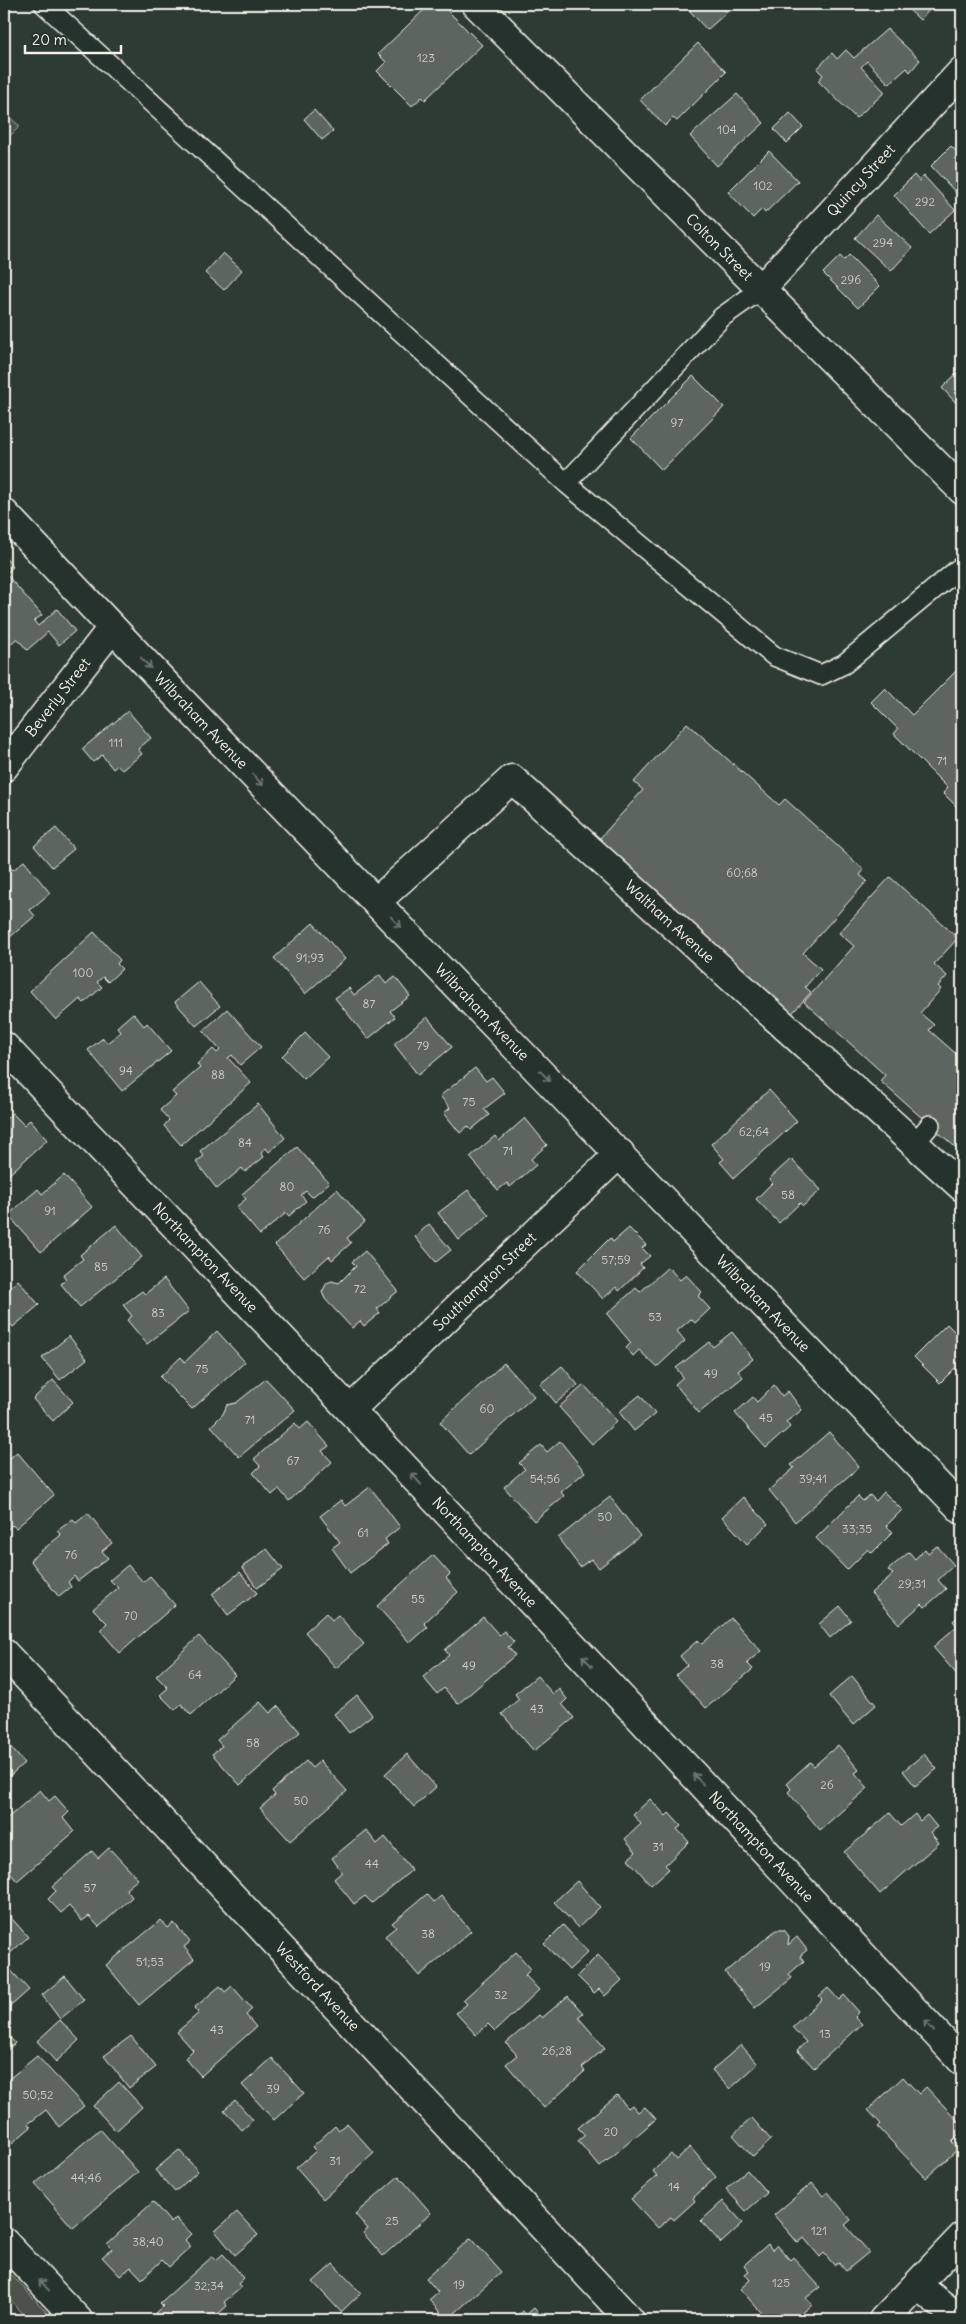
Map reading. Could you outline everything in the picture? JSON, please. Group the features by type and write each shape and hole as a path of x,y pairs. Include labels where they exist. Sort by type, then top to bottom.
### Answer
{"street":[{"name":"Colton Street","path":"476,4 962,490"},
{"name":"Quincy Street","path":"760,290 962,71"},
{"name":"Wilbraham Avenue","path":"4,513 112,628 962,1510"},
{"name":"Beverly Street","path":"4,767 112,628"},
{"name":"Waltham Avenue","path":"376,902 512,779 923,1134 962,1187"},
{"name":"Northampton Avenue","path":"4,1046 350,1410 962,2061"},
{"name":"Southampton Street","path":"350,1410 620,1153"},
{"name":"Westford Avenue","path":"4,1653 630,2320"},
{"path":"884,2320 962,2237"},
{"path":"4,2242 78,2320"},
{"path":"917,2285 961,2320"}],"lane":[{"path":"44,4 566,484 774,656 821,674 844,664 962,566"},
{"path":"566,484 722,317 760,290"}],"shaded area":[{"path":"4,113 20,126 4,142"},
{"path":"4,2267 54,2320 28,2320 4,2294"}],"building":[{"path":"430,4 441,4 482,45 425,100 422,97 412,106 377,71 386,62 378,54"},
{"path":"696,4 720,4 727,12 707,30 689,10"},
{"path":"903,4 935,4 920,20"},
{"path":"887,29 920,60 910,72 907,68 889,84 867,61 861,67 885,92 856,118 818,81 823,75 817,69 832,53 837,59 846,50 854,58"},
{"path":"698,43 726,72 677,121 673,118 665,126 640,100"},
{"path":"737,94 764,123 717,166 690,136"},
{"path":"314,110 333,131 322,140 304,119"},
{"path":"790,113 803,127 787,143 774,129"},
{"path":"951,146 962,155 962,194 960,197 931,166"},
{"path":"769,151 798,181 765,213 762,209 753,218 728,192"},
{"path":"914,175 919,181 924,176 955,210 929,234 894,195"},
{"path":"876,215 912,248 891,271 855,238"},
{"path":"223,253 242,270 224,290 205,273"},
{"path":"849,255 880,286 858,308 823,273 840,256 844,260"},
{"path":"962,368 962,403 959,406 942,388"},
{"path":"693,376 724,407 662,470 631,438"},
{"path":"4,556 13,567 6,574 42,615 34,621 38,626 57,609 75,631 59,645 48,632 27,650 17,638 10,645 4,638"},
{"path":"962,665 962,812 943,793 948,788 894,734 898,729 871,702 885,688 912,715"},
{"path":"128,711 151,738 138,749 142,754 122,770 118,765 113,769 102,755 93,762 82,749"},
{"path":"687,723 779,805 785,799 864,870 860,875 867,881 803,953 821,969 805,987 811,992 787,1019 592,847 643,790 634,782"},
{"path":"56,828 74,849 52,867 34,846"},
{"path":"24,861 50,893 30,910 35,916 10,937 6,931 4,933 4,871 10,867 13,870"},
{"path":"890,877 958,938 934,964 947,976 938,986 941,989 920,1013 934,1025 929,1030 962,1059 962,1153 880,1081 885,1075 804,1002 854,946 839,933"},
{"path":"313,923 345,959 305,994 274,958"},
{"path":"94,932 120,960 117,964 122,969 108,982 103,977 97,982 102,987 84,1003 80,999 56,1020 30,991"},
{"path":"380,975 386,984 395,977 410,996 390,1011 395,1017 368,1039 335,998 349,988 354,995"},
{"path":"199,982 220,1006 196,1026 175,1002"},
{"path":"227,1009 261,1047 240,1065 232,1055 228,1058 251,1083 181,1145 164,1126 169,1120 160,1110 176,1096 172,1092 200,1068 197,1064 213,1049 217,1053 220,1050 203,1031"},
{"path":"133,1013 144,1026 147,1023 171,1051 122,1091 88,1050 103,1038 107,1043 121,1032 117,1027"},
{"path":"427,1017 452,1047 418,1075 394,1044"},
{"path":"305,1033 328,1057 304,1079 282,1056"},
{"path":"475,1068 486,1081 492,1077 505,1093 484,1109 489,1115 471,1130 468,1126 460,1133 444,1113 450,1108 440,1096"},
{"path":"769,1090 797,1121 734,1178 720,1162 724,1159 711,1144"},
{"path":"258,1104 285,1138 269,1152 266,1148 261,1152 264,1157 245,1172 242,1168 217,1189 196,1162 204,1156 200,1151"},
{"path":"12,1113 24,1125 30,1120 47,1140 4,1179 4,1121"},
{"path":"525,1118 547,1145 531,1159 536,1165 510,1187 507,1183 498,1190 470,1157 495,1136 499,1141"},
{"path":"297,1147 329,1183 312,1197 306,1191 301,1195 306,1201 289,1216 286,1213 260,1235 236,1207 246,1199 242,1194"},
{"path":"791,1159 821,1190 803,1206 800,1203 779,1223 756,1199 772,1183 769,1179"},
{"path":"64,1175 92,1207 41,1252 8,1215 38,1189 42,1194"},
{"path":"337,1189 365,1222 347,1238 351,1243 332,1260 329,1256 304,1278 275,1245"},
{"path":"468,1190 489,1215 459,1240 438,1213"},
{"path":"429,1224 451,1250 436,1262 415,1237"},
{"path":"116,1225 142,1257 80,1307 61,1284 66,1279 63,1275 83,1259 80,1255"},
{"path":"629,1228 646,1245 642,1248 650,1256 640,1264 643,1268 619,1291 616,1287 603,1299 577,1271 610,1238 613,1242"},
{"path":"365,1251 398,1291 377,1309 380,1313 364,1326 360,1321 352,1328 325,1299 322,1292 327,1283 332,1281 339,1283 356,1266 352,1262"},
{"path":"668,1267 680,1280 686,1275 702,1292 698,1296 710,1309 695,1323 691,1319 677,1331 685,1341 657,1367 639,1350 633,1356 626,1348 631,1343 607,1314 636,1288 640,1292"},
{"path":"164,1279 189,1311 147,1344 127,1320 132,1316 123,1305 142,1291 145,1294"},
{"path":"18,1280 39,1305 13,1327 4,1316 4,1293"},
{"path":"947,1324 962,1339 962,1367 958,1371 955,1368 940,1383 914,1357"},
{"path":"4,1326 11,1335 4,1341"},
{"path":"217,1331 245,1362 192,1409 160,1377 181,1357 185,1362"},
{"path":"732,1332 753,1359 738,1371 743,1377 699,1413 675,1384 683,1377 676,1368 709,1342 713,1347"},
{"path":"69,1336 87,1359 60,1380 42,1358"},
{"path":"504,1363 534,1396 469,1455 440,1422"},
{"path":"562,1366 578,1385 556,1403 540,1384"},
{"path":"266,1379 295,1410 239,1457 211,1426 223,1414 227,1405 236,1403"},
{"path":"53,1380 73,1402 53,1421 33,1399"},
{"path":"584,1385 617,1421 592,1444 559,1407"},
{"path":"774,1385 782,1396 788,1391 802,1410 786,1422 790,1427 766,1448 735,1413 753,1397 757,1402"},
{"path":"640,1395 655,1414 634,1431 619,1412"},
{"path":"308,1422 329,1446 322,1451 332,1462 289,1501 279,1489 272,1495 253,1473 260,1466 254,1459 295,1423 300,1429"},
{"path":"829,1432 859,1467 795,1522 769,1490 794,1468 791,1465"},
{"path":"560,1441 585,1472 561,1492 564,1496 534,1521 504,1487 525,1469 519,1463 541,1445 547,1452"},
{"path":"17,1452 54,1495 16,1528 12,1525 4,1533 4,1463"},
{"path":"370,1487 400,1527 385,1539 388,1544 350,1573 332,1548 340,1542 320,1516 341,1500 345,1506"},
{"path":"884,1492 902,1510 886,1526 893,1532 872,1553 868,1549 847,1570 816,1538 858,1496 863,1501 870,1495 876,1501"},
{"path":"610,1497 640,1536 599,1568 591,1559 580,1567 558,1538"},
{"path":"743,1497 768,1524 747,1544 722,1517"},
{"path":"88,1513 112,1543 102,1551 108,1558 78,1581 74,1576 68,1582 71,1587 59,1597 30,1560 61,1535 57,1531 73,1519 76,1523"},
{"path":"937,1546 954,1565 938,1580 946,1589 925,1607 922,1604 899,1624 871,1593 893,1574 888,1570 909,1552 915,1559 925,1549 928,1553"},
{"path":"267,1549 283,1569 257,1588 242,1567"},
{"path":"433,1555 450,1574 446,1578 458,1592 424,1623 428,1627 410,1643 377,1606"},
{"path":"128,1565 143,1582 150,1576 175,1605 120,1653 100,1630 107,1623 93,1609 118,1588 110,1580"},
{"path":"240,1572 257,1593 228,1615 212,1594"},
{"path":"840,1606 851,1620 830,1638 819,1624"},
{"path":"962,1612 962,1675 959,1677 933,1647 957,1626 953,1621"},
{"path":"326,1613 332,1620 338,1615 364,1644 336,1668 305,1632"},
{"path":"483,1617 499,1635 504,1631 514,1642 508,1647 515,1655 458,1704 444,1688 437,1694 423,1677 449,1655 445,1650"},
{"path":"731,1618 761,1651 747,1663 753,1669 706,1708 676,1675 687,1665 680,1656 698,1640 702,1644"},
{"path":"199,1636 235,1675 191,1715 181,1704 175,1710 160,1695 168,1688 156,1676"},
{"path":"537,1676 553,1694 559,1689 567,1699 562,1704 574,1718 534,1751 502,1714 519,1699 515,1694"},
{"path":"852,1676 876,1705 853,1725 829,1696"},
{"path":"357,1695 372,1715 349,1733 334,1714"},
{"path":"260,1702 270,1713 278,1706 300,1732 240,1785 212,1754 222,1746 217,1740"},
{"path":"4,1739 24,1763 4,1781"},
{"path":"838,1745 859,1770 855,1773 868,1788 820,1830 788,1792 791,1789 787,1783 810,1762 814,1766"},
{"path":"407,1754 436,1787 414,1807 385,1774"},
{"path":"924,1754 937,1769 915,1786 903,1771"},
{"path":"306,1761 312,1768 320,1761 347,1791 290,1841 260,1808 275,1795 272,1791"},
{"path":"40,1790 49,1801 55,1796 69,1812 63,1818 74,1832 17,1881 4,1866 4,1821"},
{"path":"650,1799 666,1816 669,1813 681,1826 677,1829 689,1842 665,1865 669,1869 651,1885 628,1859 636,1852 625,1839 641,1824 633,1815"},
{"path":"890,1813 901,1826 915,1814 920,1821 927,1815 937,1827 930,1832 939,1843 880,1894 844,1852"},
{"path":"366,1830 377,1844 385,1837 412,1870 372,1903 365,1896 354,1904 334,1879 342,1872 332,1858"},
{"path":"109,1848 138,1879 126,1889 132,1897 99,1927 89,1916 82,1921 69,1906 61,1913 48,1899 56,1891 52,1887 92,1851 98,1858"},
{"path":"577,1881 600,1907 578,1928 554,1902"},
{"path":"427,1894 434,1902 441,1896 471,1931 419,1976 385,1936 396,1927 392,1923"},
{"path":"7,1913 28,1937 5,1958 4,1916"},
{"path":"161,1920 168,1928 174,1923 190,1942 184,1947 194,1959 139,2005 106,1965"},
{"path":"563,1925 588,1952 569,1970 544,1944"},
{"path":"776,1930 784,1930 789,1936 788,1945 797,1937 807,1950 800,1956 804,1961 789,1974 792,1978 755,2008 725,1972"},
{"path":"516,1952 531,1969 525,1975 539,1990 495,2031 488,2024 476,2035 456,2013 467,2004 463,2000"},
{"path":"598,1955 622,1980 605,1996 599,1989 594,1993 577,1976"},
{"path":"4,1963 29,1990 5,2011 4,2010"},
{"path":"65,1976 84,2000 60,2019 42,1995"},
{"path":"220,1986 225,1992 232,1986 252,2009 246,2015 256,2027 201,2076 185,2058 193,2050 177,2032 199,2013 194,2008"},
{"path":"828,1988 839,2000 844,1995 859,2012 855,2017 862,2024 814,2068 797,2050 806,2042 792,2027 822,1999 819,1996"},
{"path":"568,1996 583,2013 578,2017 605,2048 582,2068 585,2071 544,2108 506,2064 517,2055 506,2043 539,2015 542,2018"},
{"path":"60,2020 79,2040 56,2062 37,2041"},
{"path":"4,2031 15,2043 4,2053"},
{"path":"131,2036 156,2067 129,2088 104,2056"},
{"path":"741,2045 758,2064 730,2089 712,2070"},
{"path":"37,2056 84,2106 59,2127 46,2110 28,2124 31,2127 4,2150 4,2083"},
{"path":"272,2058 304,2093 274,2120 242,2085"},
{"path":"903,2077 919,2094 926,2087 962,2125 962,2132 952,2142 958,2149 926,2178 878,2127 881,2124 868,2110"},
{"path":"119,2082 142,2107 116,2131 93,2106"},
{"path":"617,2095 628,2108 632,2105 638,2112 645,2107 656,2119 600,2167 578,2141 585,2135 578,2128"},
{"path":"235,2100 253,2120 242,2130 224,2110"},
{"path":"752,2118 771,2140 753,2157 733,2135"},
{"path":"347,2123 374,2153 323,2199 296,2168 316,2151 312,2147 335,2126 338,2130"},
{"path":"100,2129 138,2172 73,2228 35,2184"},
{"path":"690,2147 716,2177 693,2198 695,2201 674,2220 671,2217 658,2228 631,2199 657,2176 653,2171 671,2154 676,2160"},
{"path":"179,2150 198,2171 175,2192 155,2170"},
{"path":"747,2170 767,2193 746,2211 726,2189"},
{"path":"399,2176 431,2213 383,2256 363,2233 368,2229 355,2214"},
{"path":"812,2183 823,2196 828,2192 851,2220 845,2225 869,2252 846,2271 838,2262 834,2265 824,2253 820,2257 804,2238 798,2243 774,2215"},
{"path":"723,2201 743,2223 721,2243 701,2221"},
{"path":"153,2202 171,2223 176,2218 191,2234 185,2240 191,2247 169,2267 162,2260 142,2279 131,2267 120,2276 102,2257 112,2249 107,2244"},
{"path":"237,2212 258,2235 235,2255 215,2231"},
{"path":"471,2238 501,2272 447,2320 429,2300 438,2292 426,2278"},
{"path":"768,2244 772,2250 777,2245 790,2260 793,2257 820,2287 806,2298 812,2305 794,2320 788,2320 786,2317 782,2320 768,2320 740,2289 750,2280 745,2274 749,2271 744,2265"},
{"path":"223,2254 244,2278 238,2284 241,2288 224,2302 227,2306 211,2320 208,2316 204,2320 162,2320 155,2313 163,2306 160,2303 213,2256 216,2260"},
{"path":"333,2264 361,2293 341,2312 313,2282"},
{"path":"534,2308 544,2320 513,2320 523,2311 526,2315"}]}
